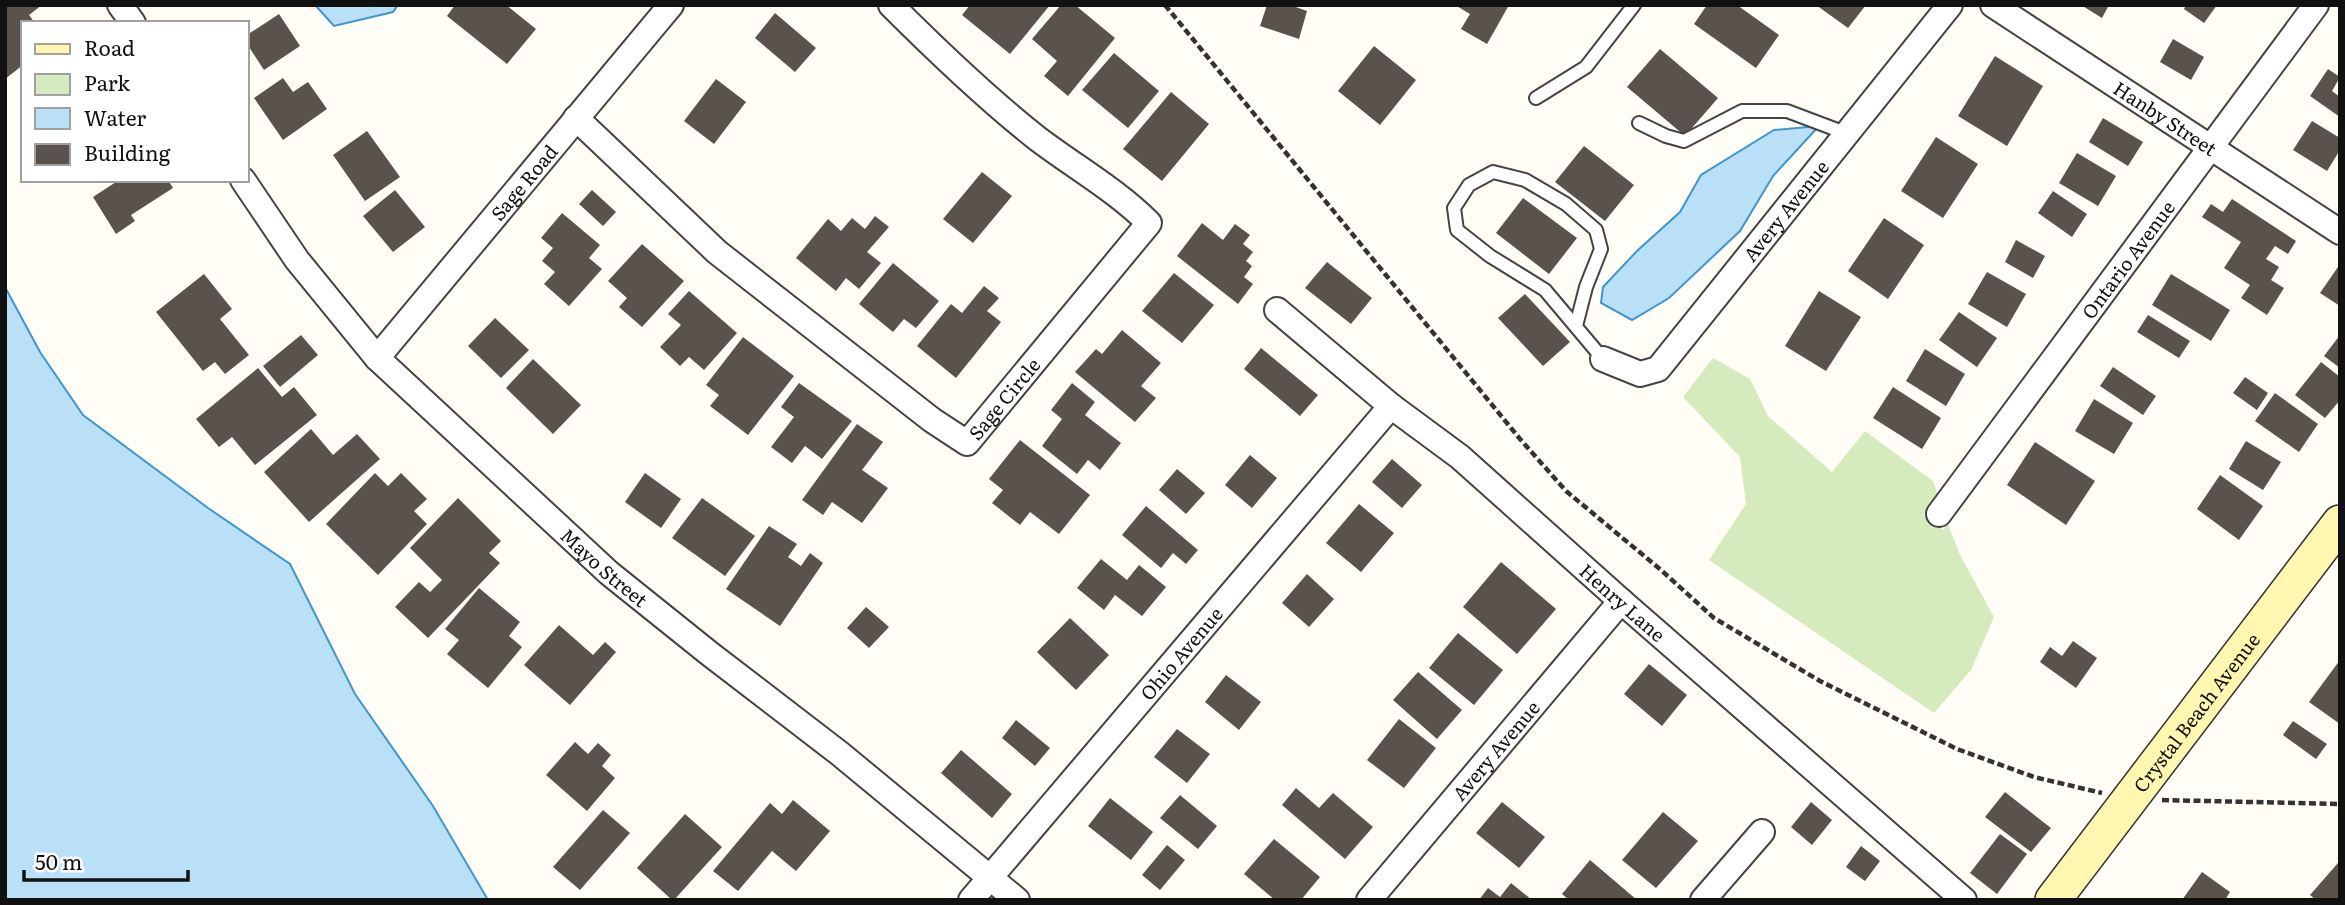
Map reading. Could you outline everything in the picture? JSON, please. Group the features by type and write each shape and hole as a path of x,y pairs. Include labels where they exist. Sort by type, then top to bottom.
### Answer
{"street":[{"path":"120,5 132,21"},
{"name":"Sage Road","path":"377,358 671,5"},
{"name":"Sage Circle","path":"576,118 717,251 932,420 967,443 1149,223 1130,205 1038,138 950,64 891,5"},
{"name":"Avery Avenue","path":"1603,359 1640,374 1658,369 1950,5"},
{"name":"Hanby Street","path":"1993,5 2340,232"},
{"name":"Ontario Avenue","path":"1939,514 2316,5"},
{"name":"Mayo Street","path":"244,182 298,260 377,358 609,573 839,753 1017,900"},
{"name":"Henry Lane","path":"1277,310 1391,406 1460,457 1620,601 1964,900"},
{"name":"Ohio Avenue","path":"971,900 1391,406"},
{"name":"Crystal Beach Avenue","path":"2053,900 2340,523"},
{"name":"Avery Avenue","path":"1368,900 1620,601"},
{"path":"1703,900 1762,832"}],"lane":[{"path":"1536,98 1586,67 1634,5"},
{"path":"1639,122 1666,136 1684,141 1742,111 1787,111 1848,134"},
{"path":"1576,326 1586,287 1601,250 1596,230 1566,204 1525,180 1493,172 1469,185 1454,208 1457,230 1490,256 1545,290 1603,359"}],"path":[{"path":"1165,5 1566,491 1661,569 1714,618 1820,681 1957,749 2034,777 2130,799 2340,804"}],"green space":[{"path":"1713,358 1750,379 1768,416 1832,472 1865,431 1933,481 1938,495 1923,515 1943,530 1948,524 1960,555 1994,617 1971,670 1934,713 1709,560 1746,504 1740,457 1683,397"}],"water":[{"path":"315,5 398,5 393,12 334,26"},
{"path":"1819,126 1773,176 1740,231 1669,298 1632,320 1601,303 1603,287 1680,212 1701,175 1774,130"},
{"path":"5,287 40,352 83,415 208,508 290,564 355,694 433,806 488,900 5,900"}],"building":[{"path":"5,5 42,5 29,15 34,21 21,21 21,67 5,79"},
{"path":"455,5 506,5 536,29 507,64 447,16"},
{"path":"970,5 1050,5 1010,54 962,15"},
{"path":"1061,5 1075,5 1115,38 1068,96 1044,76 1057,61 1032,39"},
{"path":"1267,5 1290,5 1307,11 1299,39 1260,26"},
{"path":"1455,5 1509,5 1487,44 1461,29 1470,14"},
{"path":"1707,5 1737,5 1779,35 1756,68 1694,24"},
{"path":"1816,5 1866,5 1848,28"},
{"path":"2081,5 2109,5 2102,18"},
{"path":"2186,5 2217,5 2204,23 2184,9"},
{"path":"775,13 816,48 795,72 755,38"},
{"path":"279,14 300,46 264,70 248,46 248,34"},
{"path":"2173,39 2204,57 2191,80 2160,62"},
{"path":"1374,46 1416,80 1380,125 1338,91"},
{"path":"1660,49 1718,98 1685,136 1627,87"},
{"path":"1114,53 1159,91 1128,128 1082,90"},
{"path":"1995,56 2043,86 2007,146 1958,116"},
{"path":"2328,69 2340,77 2332,91 2340,97 2340,117 2310,96"},
{"path":"283,78 293,92 308,82 327,109 283,140 254,98"},
{"path":"716,79 746,102 714,144 684,121"},
{"path":"1171,92 1209,124 1162,181 1123,149"},
{"path":"2103,118 2143,142 2128,166 2089,142"},
{"path":"2312,121 2340,138 2340,150 2327,171 2293,150"},
{"path":"367,131 400,177 365,201 333,155"},
{"path":"1936,137 1978,164 1943,218 1901,191"},
{"path":"1584,146 1634,185 1605,221 1555,182"},
{"path":"2077,153 2116,176 2098,206 2059,183"},
{"path":"982,172 1012,196 973,243 943,219"},
{"path":"116,182 169,182 173,188 131,215 135,221 116,234 93,197"},
{"path":"395,190 425,227 393,252 363,216"},
{"path":"592,190 616,212 603,226 579,204"},
{"path":"2053,191 2087,214 2072,237 2038,213"},
{"path":"1523,198 1577,238 1549,274 1496,233"},
{"path":"2232,199 2296,241 2288,254 2275,246 2266,259 2279,267 2271,280 2284,288 2267,315 2241,298 2250,285 2224,268 2241,242 2202,217 2211,204 2223,212"},
{"path":"562,213 600,245 589,258 602,269 569,306 544,284 555,272 542,261 553,248 541,238"},
{"path":"875,216 889,227 867,252 881,263 859,289 846,278 836,291 796,258 828,219 841,231 852,218 865,229"},
{"path":"1884,218 1924,245 1888,299 1848,271"},
{"path":"1202,223 1223,240 1235,224 1250,235 1243,244 1253,252 1246,261 1252,266 1244,277 1253,284 1238,304 1177,256"},
{"path":"2016,240 2045,256 2033,278 2005,262"},
{"path":"642,244 684,281 642,327 619,307 627,298 608,281"},
{"path":"1327,262 1372,298 1351,324 1305,288"},
{"path":"893,263 939,301 916,328 904,319 893,332 859,304"},
{"path":"2340,264 2340,306 2320,293"},
{"path":"1987,272 2026,294 2007,327 1968,304"},
{"path":"1174,273 1214,305 1182,343 1142,311"},
{"path":"204,274 232,309 220,319 249,355 225,374 215,362 203,371 156,312"},
{"path":"2171,274 2230,310 2211,341 2152,305"},
{"path":"984,286 999,298 987,311 1001,322 956,378 917,346 951,304 962,313"},
{"path":"689,291 737,333 704,370 689,357 680,366 660,347 681,325 668,314"},
{"path":"1819,291 1861,317 1826,371 1785,346"},
{"path":"1525,294 1570,342 1543,366 1498,318"},
{"path":"1959,312 1997,338 1977,367 1939,340"},
{"path":"2148,315 2190,341 2179,358 2137,332"},
{"path":"495,318 529,350 501,378 468,346"},
{"path":"1122,330 1161,363 1141,386 1156,398 1135,422 1075,372 1096,349 1102,354"},
{"path":"301,335 318,355 280,387 263,366"},
{"path":"2340,335 2340,368 2324,356"},
{"path":"743,337 794,376 748,435 710,406 719,395 706,385"},
{"path":"1261,348 1318,395 1300,416 1244,369"},
{"path":"1925,349 1965,374 1946,406 1906,381"},
{"path":"533,359 581,405 553,434 506,388"},
{"path":"2321,362 2340,377 2340,400 2325,418 2295,395"},
{"path":"2113,367 2156,396 2143,415 2100,386"},
{"path":"258,368 282,397 294,387 317,415 255,465 232,437 219,447 196,419"},
{"path":"2245,377 2268,393 2257,410 2233,393"},
{"path":"799,383 852,421 822,459 805,446 792,463 771,447 794,417 781,407"},
{"path":"1072,383 1095,402 1085,415 1121,443 1100,470 1088,460 1077,474 1042,446 1062,419 1051,410"},
{"path":"1893,387 1941,418 1922,449 1873,418"},
{"path":"2275,393 2318,424 2299,452 2255,421"},
{"path":"2094,399 2133,423 2114,454 2075,431"},
{"path":"857,424 883,442 862,470 888,488 862,523 832,502 823,515 802,500"},
{"path":"311,429 333,455 357,434 380,459 309,522 264,472"},
{"path":"1020,440 1090,495 1059,534 1030,512 1020,525 992,503 1003,490 989,479"},
{"path":"2246,441 2281,462 2263,490 2229,469"},
{"path":"2035,442 2095,481 2066,525 2007,485"},
{"path":"1250,455 1277,478 1252,508 1225,485"},
{"path":"1392,459 1422,485 1402,508 1372,482"},
{"path":"1177,469 1205,493 1186,514 1159,490"},
{"path":"375,473 388,486 401,473 427,499 414,511 427,524 378,575 326,524"},
{"path":"645,473 681,499 661,528 625,502"},
{"path":"2220,475 2263,506 2239,540 2197,509"},
{"path":"458,498 501,541 489,553 500,563 428,638 395,607 419,582 430,592 442,580 410,548"},
{"path":"702,498 755,536 725,576 672,538"},
{"path":"1359,504 1394,533 1361,572 1326,543"},
{"path":"1146,506 1198,550 1186,564 1173,553 1161,568 1122,535"},
{"path":"769,526 797,544 788,557 801,566 810,553 823,563 780,626 726,589"},
{"path":"1101,559 1127,580 1139,565 1166,587 1142,616 1115,595 1104,610 1077,588"},
{"path":"1501,562 1556,609 1517,654 1463,607"},
{"path":"1307,574 1334,599 1309,627 1282,603"},
{"path":"479,588 520,622 509,636 522,647 488,688 447,654 459,640 445,629"},
{"path":"866,607 889,627 869,648 847,628"},
{"path":"1070,618 1109,655 1076,690 1037,652"},
{"path":"559,625 593,655 605,642 616,652 570,705 524,665"},
{"path":"1458,633 1503,670 1474,705 1429,668"},
{"path":"2073,641 2097,658 2076,688 2040,662 2050,647 2062,656"},
{"path":"2340,660 2340,724 2309,702"},
{"path":"1649,664 1687,695 1662,726 1624,694"},
{"path":"1418,672 1462,710 1437,739 1393,700"},
{"path":"1226,675 1261,702 1239,730 1205,702"},
{"path":"1399,719 1436,748 1404,788 1367,760"},
{"path":"1016,720 1050,748 1035,766 1002,738"},
{"path":"2293,721 2327,744 2316,759 2283,735"},
{"path":"1177,729 1210,754 1187,783 1154,757"},
{"path":"575,742 588,754 598,743 611,755 602,766 615,778 587,811 546,775"},
{"path":"961,750 1012,794 992,818 941,773"},
{"path":"1296,788 1319,808 1333,793 1373,827 1345,859 1282,805"},
{"path":"2005,792 2051,828 2031,852 1985,817"},
{"path":"1180,795 1217,826 1198,849 1160,818"},
{"path":"1110,798 1153,832 1131,860 1088,826"},
{"path":"793,800 830,831 796,871 772,851 738,891 713,871 770,803 782,814"},
{"path":"1502,802 1545,837 1519,868 1476,833"},
{"path":"1811,802 1832,820 1812,845 1791,827"},
{"path":"603,810 630,833 580,890 553,867"},
{"path":"1663,812 1698,841 1656,888 1622,860"},
{"path":"685,814 722,847 672,900 637,868"},
{"path":"2000,834 2027,854 1997,894 1970,873"},
{"path":"1274,839 1320,877 1301,900 1275,900 1244,874"},
{"path":"1167,845 1185,860 1160,890 1142,875"},
{"path":"1861,846 1880,861 1865,881 1846,867"},
{"path":"1590,860 1637,900 1569,900 1562,894"},
{"path":"2338,863 2340,900 2316,900 2310,895"},
{"path":"2202,872 2230,892 2225,900 2182,900"},
{"path":"1511,883 1532,900 1479,900 1488,888 1500,897"}]}
